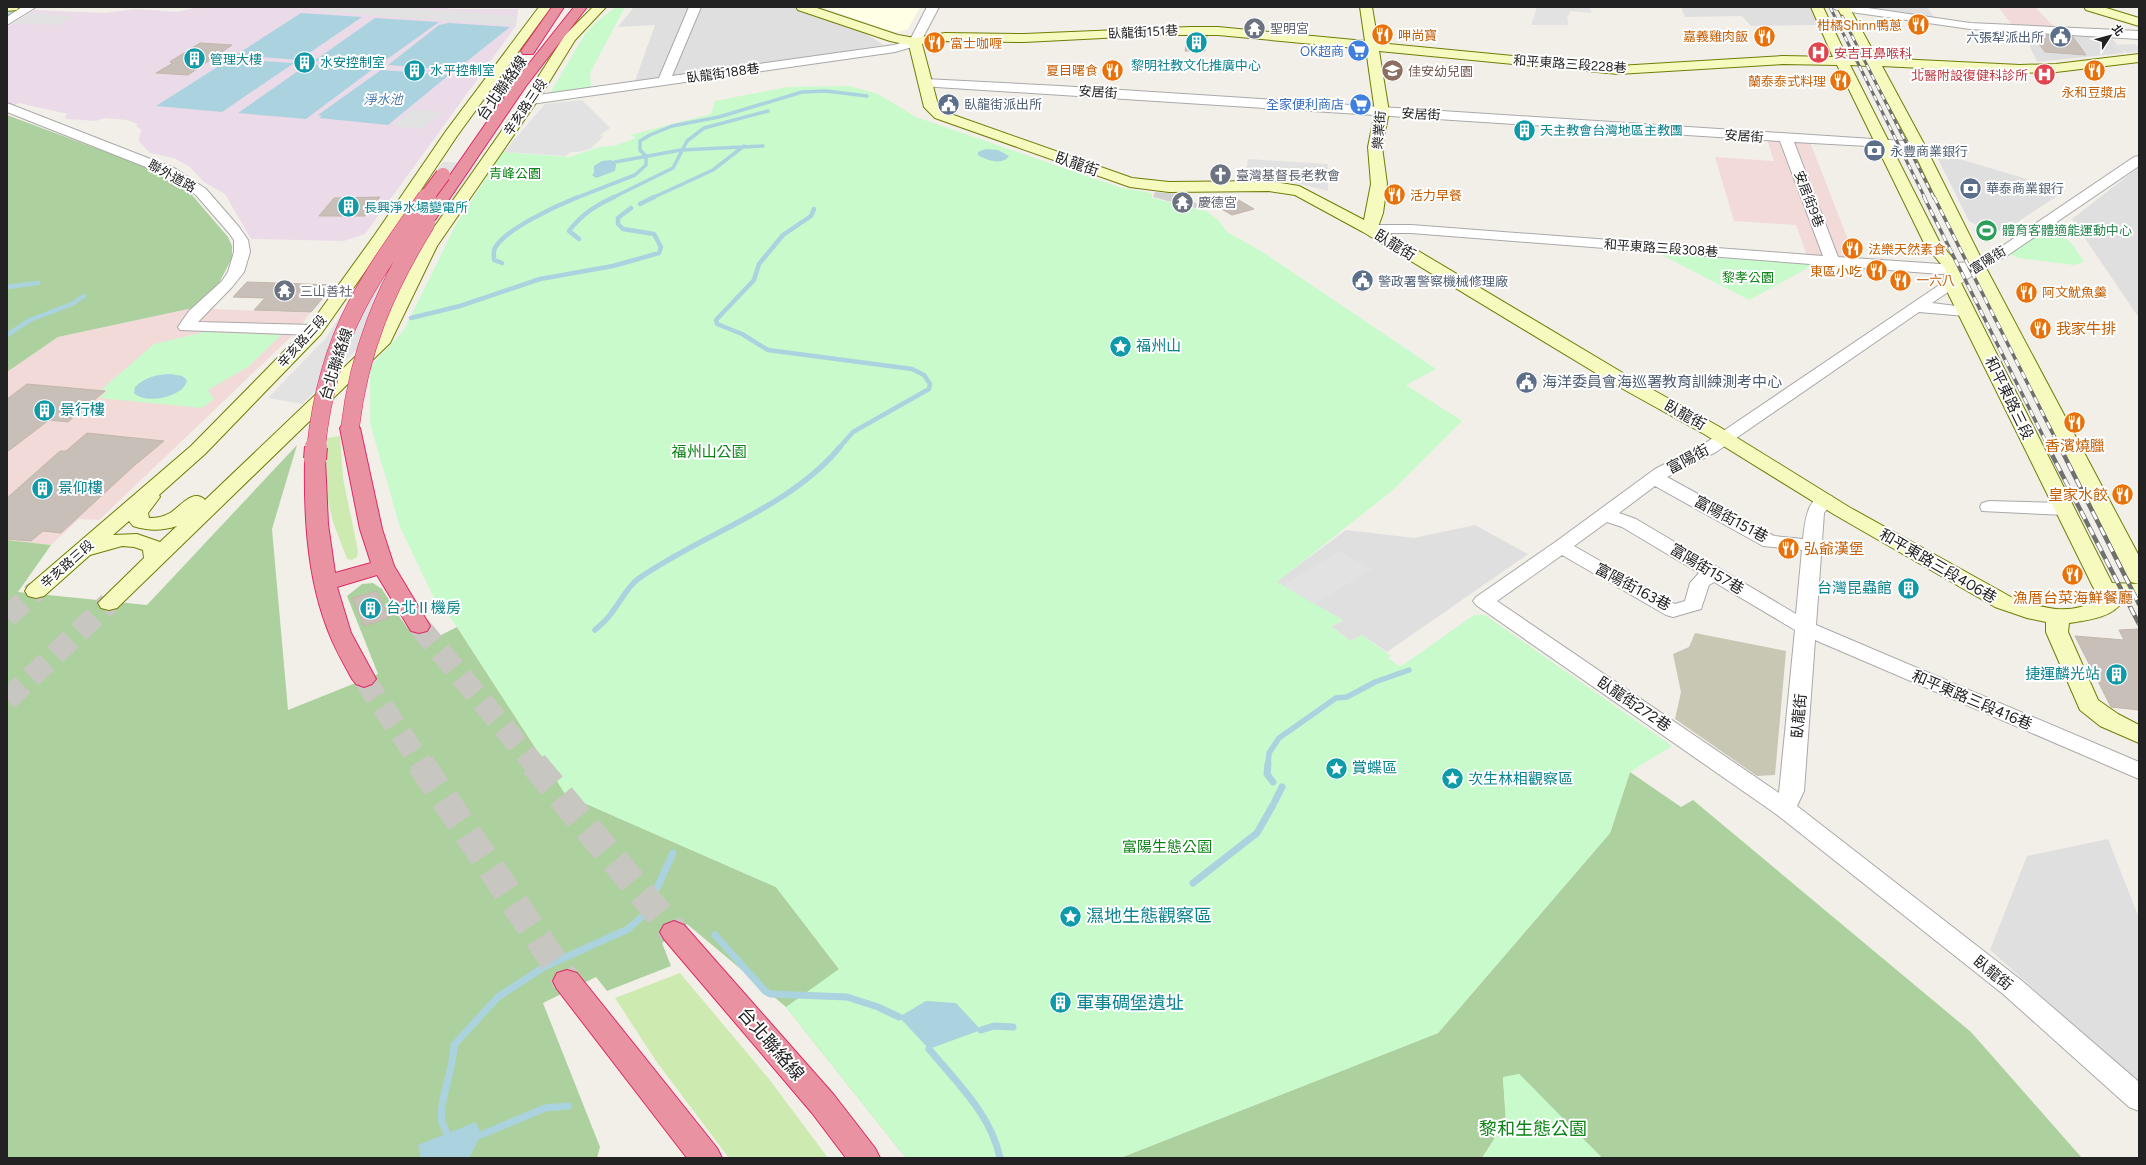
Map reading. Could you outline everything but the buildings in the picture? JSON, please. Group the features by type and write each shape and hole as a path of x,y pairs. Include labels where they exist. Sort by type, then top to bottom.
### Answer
{"highway":[{"name":"台北聯絡線","path":"419,626 383,566 372,529 350,428 364,347 386,292 451,176 558,7"},
{"name":"台北聯絡線","path":"364,679 340,632 326,583 314,496 314,459 320,414 341,341 357,305 393,247 451,176 545,51 582,7"},
{"path":"326,583 383,566"},
{"name":"台北聯絡線","path":"674,932 823,1104 864,1158"},
{"path":"567,981 706,1158"}],"main road":[{"path":"7,7 13,7"},
{"name":"辛亥路三段","path":"36,591 198,450 319,325 451,134 545,7"},
{"name":"辛亥路三段","path":"109,603 156,560 282,436 384,339 429,246 531,100 570,38 600,7"},
{"path":"802,7 895,38 915,42"},
{"name":"樂業街","path":"1366,7 1382,112 1375,147 1379,184 1375,213 1369,229"},
{"name":"和平東路三段","path":"1817,7 1883,145 1933,245 1953,276 1966,311 2104,589 2112,601 2091,613 2058,617"},
{"name":"和平東路三段","path":"1841,7 1873,62 1918,146 1977,266 2139,577"},
{"path":"2090,7 2139,22"},
{"name":"臥龍街151巷","path":"915,42 930,37 996,39 1188,30 1255,33 1372,46"},
{"name":"臥龍街","path":"915,42 931,107 940,115 1130,182 1169,187 1247,186 1283,188 1299,191 1369,229 1621,380 1711,430 1824,500"},
{"name":"和平東路三段228巷","path":"1372,46 1618,70 1783,60 1873,62 2020,69 2056,68 2139,58"},
{"path":"158,486 137,513 140,522 151,526 172,522 188,511 201,496 231,470 282,436"},
{"name":"和平東路三段406巷","path":"1824,500 2003,602 2035,613 2058,617"},
{"path":"81,552 110,541 127,539 142,541 153,547 156,560"},
{"path":"2104,589 2139,591"},
{"path":"2058,617 2057,632 2088,704 2109,720 2139,735"}],"street":[{"path":"7,22 30,7"},
{"path":"664,82 686,25 695,7"},
{"path":"915,42 933,7"},
{"path":"1841,7 1970,26 2139,35"},
{"name":"臥龍街188巷","path":"531,100 895,48 915,42"},
{"name":"安居街","path":"925,83 1038,88 1382,112 1883,145 1918,146"},
{"name":"聯外道路","path":"7,107 155,164 189,182 201,192 234,230 241,240 242,252 240,262 227,284 195,314 186,327 319,325"},
{"name":"安居街9巷","path":"1786,138 1832,260"},
{"name":"富陽街","path":"1483,601 1606,515 1655,478 1710,448 1916,307 1953,276 1977,266 2003,252 2139,160"},
{"name":"和平東路三段308巷","path":"1369,229 1418,230 1832,260 1940,270 1953,276"},
{"path":"1916,307 1966,311"},
{"path":"195,314 319,325"},
{"name":"富陽街151巷","path":"1655,478 1770,542 1811,545"},
{"name":"臥龍街","path":"1824,500 1815,512 1811,545 1806,628 1792,792 1784,808 2012,987 2139,1098"},
{"path":"1990,507 2065,509"},
{"name":"富陽街157巷","path":"1606,515 1629,523 1806,628"},
{"name":"富陽街163巷","path":"1561,547 1673,611 1694,605 1700,583 1713,572"},
{"name":"臥龍街272巷","path":"1483,601 1784,808"},
{"name":"和平東路三段416巷","path":"1806,628 2139,771"}],"shaded area":[{"path":"199,7 436,7 452,9 518,9 516,26 365,234 344,241 251,239 225,194 204,182 190,167 174,158 150,153 138,140 142,130 136,126 138,124 127,120 104,118 96,121 66,119 65,116 68,114 19,103 7,109 7,27 34,10 104,13 136,9 177,12"},
{"path":"324,7 399,7 515,16 514,26 318,11"},
{"path":"634,7 793,7 854,27 884,45 807,58 635,81 655,25 618,27"},
{"path":"823,7 920,7 908,29 898,32 890,31"},
{"path":"1537,7 1589,7 1592,13 1571,11 1567,18 1569,25 1531,25"},
{"path":"1681,7 1811,7 1820,25 1751,26 1742,16 1685,17"},
{"path":"1849,7 1927,7 1935,19"},
{"path":"1998,7 2035,7 2055,28 2013,26"},
{"path":"31,13 73,16 57,25 14,23"},
{"path":"2022,29 2110,36 2124,53 2037,62"},
{"path":"2134,44 2139,47 2139,52 2127,53 2111,45"},
{"path":"582,100 610,128 600,135 603,137 590,149 570,152 566,156 504,152 545,104"},
{"path":"412,110 442,112 422,129 392,126"},
{"path":"1767,139 1810,142 1856,260 1807,256 1796,225 1734,221 1715,157 1774,161"},
{"path":"1945,157 1963,160 2063,190 2063,192 2004,231 1983,228 1969,221 1938,159"},
{"path":"1248,159 1328,164 1328,191 1284,180 1245,179"},
{"path":"443,162 477,163 421,247 380,326 302,404 268,398 326,338 387,243"},
{"path":"2139,167 2139,318 2072,219"},
{"name":"慶德宮","path":"1155,192 1181,194 1200,206 1195,208 1153,197"},
{"path":"193,308 310,313 296,332 99,520 79,519 51,545 7,540 7,372 58,337"},
{"path":"1475,525 1528,554 1387,652 1362,635 1350,641 1331,626 1343,621 1276,582 1346,530 1414,538"},
{"path":"1339,551 1372,569 1315,604 1283,586"},
{"path":"1695,633 1786,651 1775,775 1757,776 1675,719 1681,692 1673,654 1689,647"},
{"path":"2108,839 2139,918 2139,1083 1990,950 2027,856"}],"green space":[{"path":"616,7 625,7 590,73 591,89 549,95 585,34 594,24"},
{"path":"849,86 878,94 916,117 1122,188 1152,193 1152,198 1206,211 1219,221 1227,232 1261,251 1436,369 1406,385 1462,421 1393,490 1277,582 1343,620 1331,626 1350,641 1362,635 1391,656 1388,658 1399,666 1403,665 1474,615 1485,615 1672,746 1630,772 1610,833 1438,1033 1120,1158 906,1158 786,1007 839,969 776,887 566,795 457,627 433,596 400,527 370,423 370,367 404,330 455,226 503,152 569,157 600,147 614,146 636,138 630,135 711,114 715,101 788,87"},
{"path":"7,115 146,167 181,186 192,195 228,237 232,246 232,258 218,285 193,308 58,337 7,372"},
{"path":"2048,233 2061,236 2070,242 2084,262 2074,265 2018,258 2008,253 2036,234"},
{"name":"黎孝公園","path":"1652,250 1817,263 1749,300"},
{"path":"205,332 281,335 248,367 208,390 214,399 202,408 99,398 108,391 101,390 154,344"},
{"path":"340,436 343,478 358,551 357,557 352,560 347,559 333,522 326,492 327,438"},
{"path":"297,445 272,529 288,710 378,674 347,596 362,584 373,583 382,589 401,619 421,645 457,627 566,795 776,887 984,1158 906,1158 786,1007 687,924 662,943 671,966 607,991 596,977 543,1003 600,1147 597,1158 7,1158 7,540 51,545 18,592 147,605"},
{"path":"1630,772 1681,807 1693,800 1971,1032 2082,1158 1602,1158 1519,1074 1503,1078 1506,1121 1482,1158 1120,1158 1438,1033 1610,833"},
{"path":"680,973 769,1079 828,1158 729,1158 656,1061 615,998"},
{"name":"黎和生態公園","path":"1519,1074 1602,1158 1482,1158 1506,1121 1503,1077"}],"water":[{"path":"301,13 362,17 299,60 236,55"},
{"name":"淨水池","path":"375,18 439,22 379,65 314,61"},
{"name":"淨水池","path":"449,23 510,27 456,70 388,65 439,25"},
{"path":"230,59 294,63 222,112 156,106"},
{"name":"淨水池","path":"308,64 373,69 306,119 238,113"},
{"name":"淨水池","path":"381,70 449,75 388,125 319,118 322,116 318,115"},
{"path":"986,149 998,150 1009,156 1002,161 994,161 985,159 978,155 978,152"},
{"path":"611,160 615,162 615,171 596,178 592,175 594,173 594,166 602,161"},
{"path":"171,374 182,376 187,380 185,386 172,395 155,399 139,397 134,393 135,387 147,378 157,375"},
{"path":"926,1001 956,1003 981,1030 929,1049 899,1017"},
{"path":"476,1122 481,1135 469,1158 421,1158 418,1145"}],"waterway":[{"path":"7,16 16,10"},
{"path":"646,156 640,150 640,141 672,126 719,117 802,92 826,91 867,96"},
{"path":"682,150 687,141 704,128 768,111"},
{"path":"743,147 763,146"},
{"path":"652,198 713,170 743,147"},
{"path":"682,150 743,147"},
{"path":"614,197 673,168 682,150"},
{"path":"646,156 682,150"},
{"path":"576,198 635,175 646,165 646,156"},
{"path":"615,162 646,156"},
{"path":"502,263 494,260 494,249 509,233 533,218 578,197"},
{"path":"579,239 569,231 589,211 614,197"},
{"path":"640,204 652,198"},
{"path":"411,318 460,306 540,279 613,266 659,253 661,247 654,234 623,229 618,224 618,218 631,208"},
{"path":"814,209 811,216 783,235 759,264 754,280 716,320 717,324 742,334 768,350 912,369 924,375 930,384 929,389 853,432 839,448"},
{"path":"7,287 38,283"},
{"path":"7,335 30,320 72,304 84,296"},
{"path":"595,630 605,621 634,582 638,579 663,563 771,504 820,468 840,447"},
{"path":"1268,765 1269,753 1279,738 1336,698 1347,697 1375,682 1409,670"},
{"path":"1268,764 1267,774 1273,782"},
{"path":"1275,801 1282,787"},
{"path":"1193,883 1257,833 1273,805"},
{"path":"447,1134 442,1122 441,1114 452,1064 454,1045 498,997 544,967 628,929 645,914 673,853"},
{"path":"715,935 765,991 770,994 847,997 878,1007 899,1017"},
{"path":"981,1030 994,1026 1013,1027"},
{"path":"929,1049 961,1086 981,1113 989,1127 1000,1158"},
{"path":"481,1135 545,1108 568,1106"}],"tunnel":[{"path":"7,617 36,591"},
{"path":"7,700 109,603"},
{"path":"419,626 535,765"},
{"path":"364,679 422,765"},
{"path":"421,764 567,981"},
{"path":"534,764 674,932"}],"railway":[{"path":"1830,7 1925,198"},
{"path":"1842,16 1934,198"},
{"path":"1924,197 2049,448"},
{"path":"1934,197 2060,448"},
{"path":"2048,447 2139,624"},
{"path":"2060,447 2139,604"}],"place":[{"name":"柑橘Shinn鴨蔥","path":"1918,25"},
{"name":"聖明宮","path":"1255,28"},
{"name":"呷尚寶","path":"1382,35"},
{"name":"嘉義雞肉飯","path":"1764,36"},
{"name":"六張犁派出所","path":"2060,37"},
{"name":"富士咖喱","path":"934,43"},
{"name":"黎明社教文化推廣中心","path":"1196,43"},
{"name":"OK超商","path":"1359,51"},
{"name":"安吉耳鼻喉科","path":"1818,53"},
{"name":"管理大樓","path":"194,59"},
{"name":"水安控制室","path":"304,62"},
{"name":"水平控制室","path":"415,70"},
{"name":"夏目曙食","path":"1113,70"},
{"name":"永和豆漿店","path":"2094,70"},
{"name":"佳安幼兒園","path":"1392,71"},
{"name":"北醫附設復健科診所","path":"2044,75"},
{"name":"蘭泰泰式料理","path":"1841,81"},
{"name":"臥龍街派出所","path":"948,104"},
{"name":"全家便利商店","path":"1360,104"},
{"name":"天主教會台灣地區主教團","path":"1524,130"},
{"name":"永豐商業銀行","path":"1874,151"},
{"name":"臺灣基督長老教會","path":"1220,175"},
{"name":"華泰商業銀行","path":"1970,188"},
{"name":"活力早餐","path":"1395,195"},
{"name":"慶德宮","path":"1182,202"},
{"name":"長興淨水場變電所","path":"349,207"},
{"name":"體育客體適能運動中心","path":"1986,230"},
{"name":"法樂天然素食","path":"1852,249"},
{"name":"東區小吃","path":"1877,271"},
{"name":"一六八","path":"1900,280"},
{"name":"警政署警察機械修理廠","path":"1363,281"},
{"name":"三山善社","path":"284,291"},
{"name":"阿文魷魚羹","path":"2027,292"},
{"name":"我家牛排","path":"2041,329"},
{"name":"福州山","path":"1120,346"},
{"name":"海洋委員會海巡署教育訓練測考中心","path":"1527,382"},
{"name":"景行樓","path":"45,410"},
{"name":"香濱燒臘","path":"2075,423"},
{"name":"景仰樓","path":"42,488"},
{"name":"皇家水餃","path":"2123,495"},
{"name":"弘爺漢堡","path":"1788,549"},
{"name":"漁厝台菜海鮮餐廳","path":"2073,575"},
{"name":"台灣昆蟲館","path":"1908,588"},
{"name":"台北Ⅱ機房","path":"371,608"},
{"name":"捷運麟光站","path":"2116,674"},
{"name":"賞蝶區","path":"1336,768"},
{"name":"次生林相觀察區","path":"1452,779"},
{"name":"濕地生態觀察區","path":"1071,916"},
{"name":"軍事碉堡遺址","path":"1061,1003"}],"park label":[{"name":"青峰公園","path":"515,173"},
{"name":"福州山公園","path":"709,452"},
{"name":"富陽生態公園","path":"1167,847"}]}
